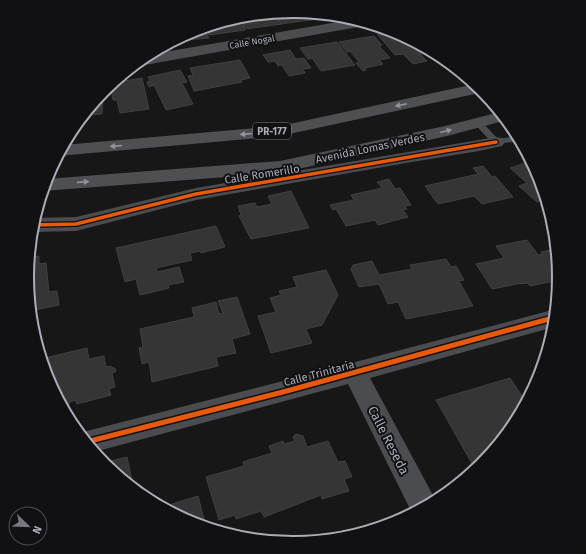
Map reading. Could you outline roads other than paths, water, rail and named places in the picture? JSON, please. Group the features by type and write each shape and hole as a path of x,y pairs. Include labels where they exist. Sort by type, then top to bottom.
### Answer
{"main road":[{"name":"PR-177","path":"67,150 280,131 472,90"},
{"name":"Avenida Lomas Verdes","path":"51,185 280,167 447,131 497,117"}],"street":[{"name":"Calle Nogal","path":"155,58 350,24"},
{"name":"Calle Romerillo","path":"39,225 76,224 196,194 496,142"},
{"name":"Calle Trinitaria","path":"92,440 355,373 548,320"},
{"name":"Calle Reseda","path":"355,373 421,501"}],"lane":[{"path":"477,122 496,142 512,140"}]}
